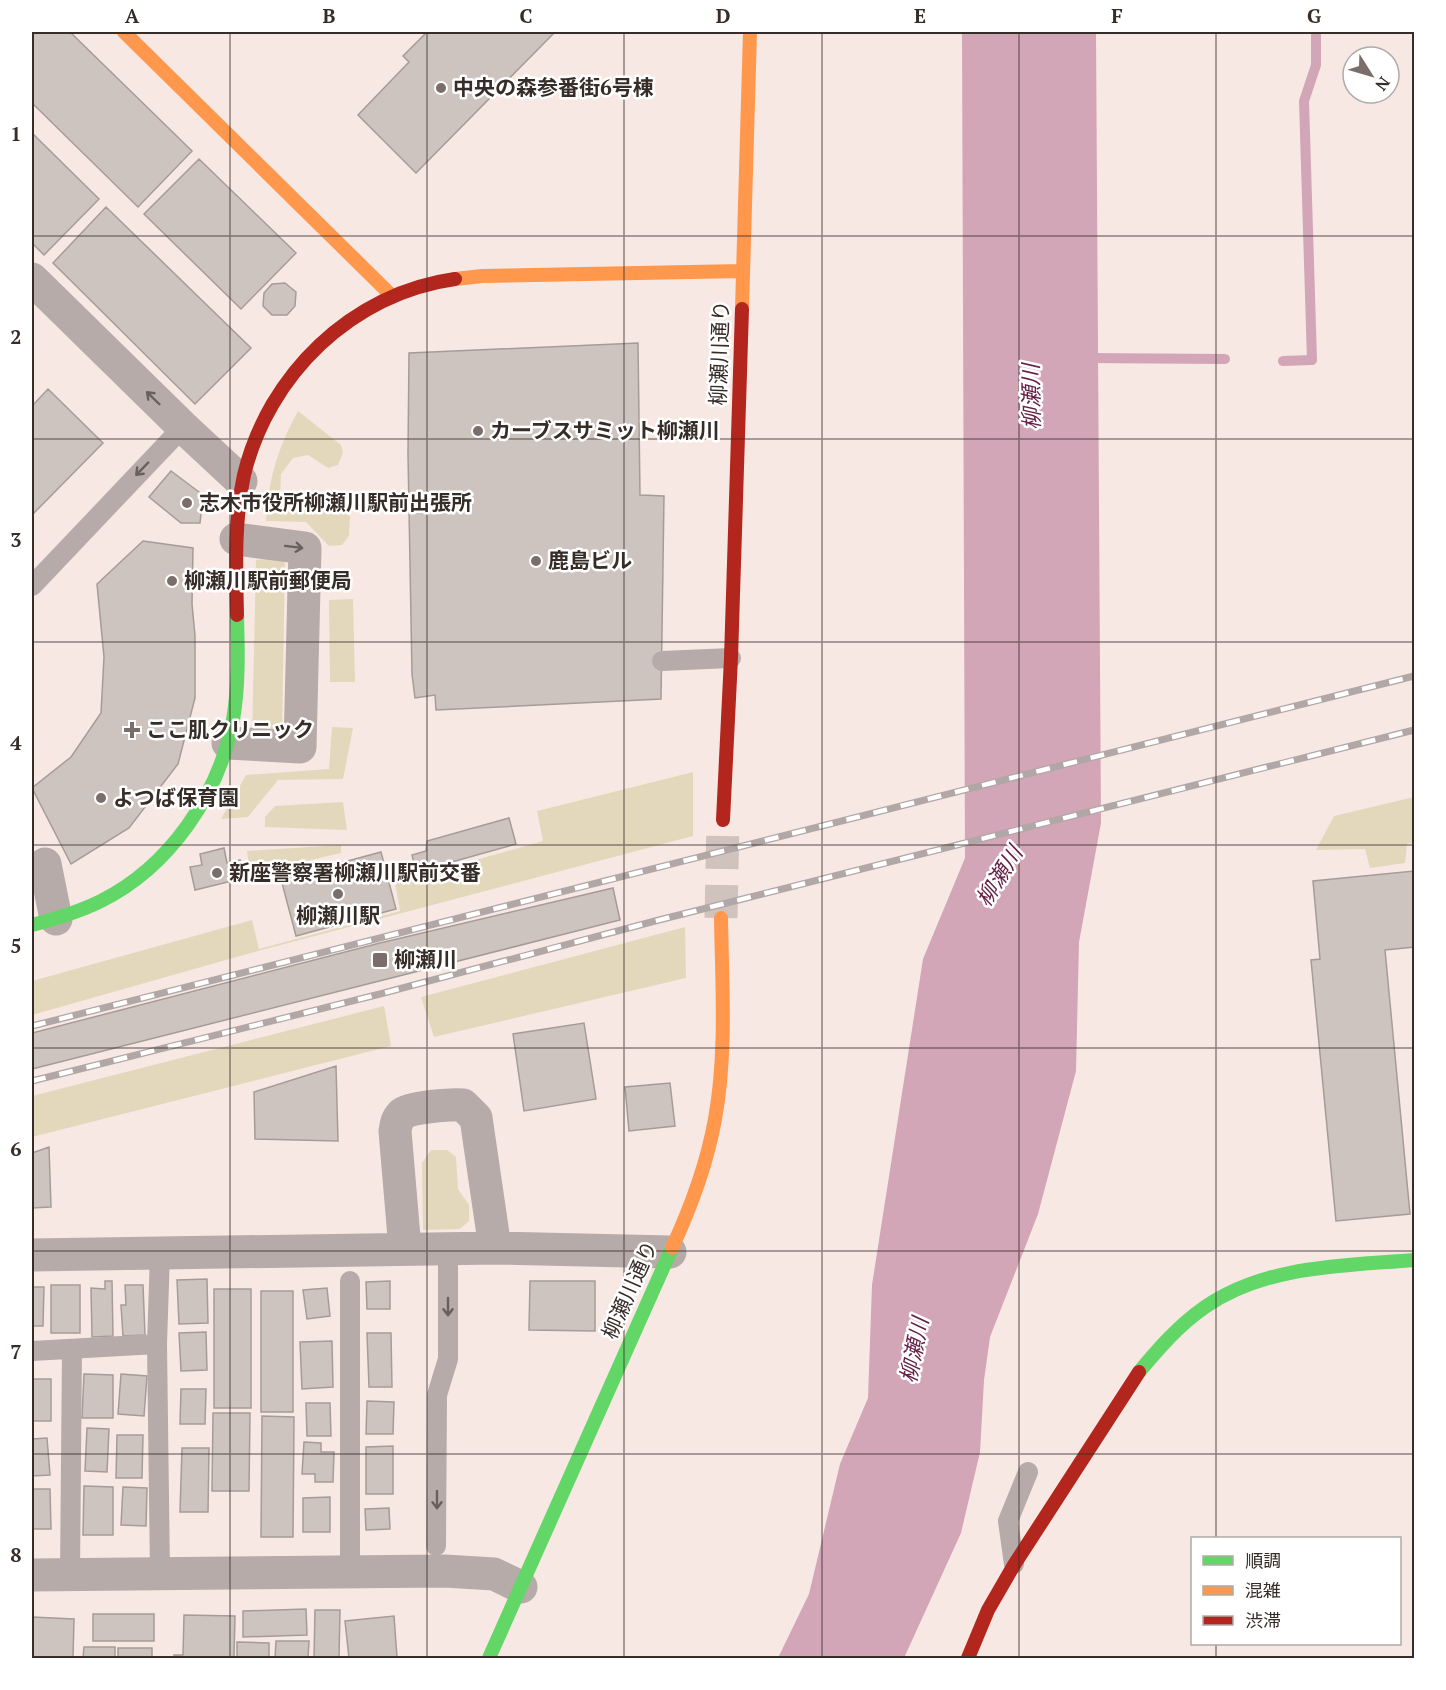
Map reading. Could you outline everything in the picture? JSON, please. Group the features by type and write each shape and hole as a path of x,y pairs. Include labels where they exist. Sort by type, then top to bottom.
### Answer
{"street":[{"path":"124,32 392,296"},
{"name":"柳瀬川通り","path":"723,820 731,658 750,32"},
{"path":"45,864 44,922 84,909 112,895 156,862 180,836 203,802 218,773 228,743 237,690 236,539 242,481 249,452 268,408 292,373 327,336 347,321 392,296 421,286 482,276 743,271"},
{"path":"32,279 183,427 242,481"},
{"path":"228,743 300,747 305,548 236,539"},
{"name":"柳瀬川通り","path":"489,1659 670,1252 704,1166 716,1112 722,1037 721,918"},
{"path":"405,1249 395,1131 397,1120 404,1112 454,1104 464,1105 476,1118 495,1248"},
{"path":"32,1255 448,1248 670,1252"},
{"path":"968,1659 988,1610 1014,1565 1141,1369 1166,1340 1197,1313 1236,1289 1275,1276 1310,1270 1414,1260"},
{"path":"32,1575 445,1571 494,1574 521,1587"}],"lane":[{"path":"32,586 183,427"},
{"path":"662,661 731,658"},
{"path":"436,1546 437,1395 448,1359 448,1248"},
{"path":"160,1254 158,1344 160,1574"},
{"path":"350,1281 350,1573"},
{"path":"32,1351 158,1344"},
{"path":"70,1575 72,1349"},
{"path":"1014,1565 1008,1521 1028,1472"}],"shaded area":[{"path":"298,411 341,445 343,453 338,465 328,468 308,455 293,458 281,474 280,498 298,508 320,503 334,505 350,516 349,536 342,545 329,546 306,522 266,521 275,464"},
{"path":"285,557 282,736 252,738 256,560"},
{"path":"353,599 355,682 330,682 329,600"},
{"path":"332,727 353,728 343,779 278,780 248,817 221,819 246,775 329,769"},
{"path":"693,772 693,836 258,951 32,1015 32,981 252,920 259,949 400,911 395,883 543,841 537,811"},
{"path":"1414,797 1414,842 1407,844 1405,863 1370,868 1365,849 1316,850 1334,816"},
{"path":"343,802 347,830 265,827 265,817 275,806"},
{"path":"341,845 341,853 250,874 247,851"},
{"path":"685,927 686,978 434,1037 421,997"},
{"path":"384,1006 391,1046 32,1137 32,1096"},
{"path":"431,1150 447,1150 456,1157 458,1189 469,1205 469,1221 460,1229 423,1230 422,1163"}],"water":[{"path":"962,32 1096,32 1101,823 1079,942 1076,1071 1038,1214 990,1337 984,1380 980,1452 961,1533 904,1658 778,1658 809,1594 840,1464 868,1398 872,1285 923,959 965,858"}],"building":[{"path":"32,32 70,32 192,151 138,207 32,103"},
{"name":"中央の森参番街6号棟","path":"427,32 555,32 416,173 358,115 409,62 403,56"},
{"path":"32,133 99,199 44,255 32,243"},
{"path":"199,159 296,253 241,309 144,214"},
{"path":"106,207 251,348 195,404 53,263"},
{"path":"285,283 296,292 295,306 287,315 272,315 263,306 264,293 272,284"},
{"name":"鹿島ビル","path":"638,343 640,495 664,496 661,699 436,710 435,695 415,698 412,674 408,454 409,353"},
{"path":"48,389 103,443 32,515 32,406"},
{"name":"志木市役所柳瀬川駅前出張所","path":"171,471 203,495 200,523 181,523 149,497"},
{"path":"143,541 193,548 195,698 178,764 129,828 71,864 32,788 71,757 101,713 104,657 97,584"},
{"path":"509,818 516,844 416,872 412,855 426,851 427,841"},
{"name":"新座警察署柳瀬川駅前交番","path":"224,848 227,863 240,860 244,878 195,890 190,867 202,865 200,854"},
{"name":"柳瀬川駅","path":"381,852 396,909 296,936 281,879"},
{"path":"1414,871 1414,947 1385,950 1410,1214 1336,1221 1311,960 1320,959 1313,881"},
{"path":"613,888 620,920 32,1069 32,1033 380,943"},
{"path":"584,1023 596,1099 524,1111 513,1034"},
{"path":"336,1066 338,1141 255,1139 254,1092"},
{"path":"670,1083 675,1126 629,1131 625,1087"},
{"path":"49,1147 51,1207 32,1208 32,1153"},
{"path":"207,1279 208,1323 179,1324 177,1280"},
{"path":"105,1281 112,1281 113,1336 92,1337 91,1288 105,1289"},
{"path":"390,1281 390,1309 367,1309 366,1282"},
{"path":"530,1281 595,1281 595,1331 529,1330"},
{"path":"51,1285 80,1285 80,1333 51,1333"},
{"path":"125,1285 143,1285 145,1335 123,1336 121,1305 126,1305"},
{"path":"32,1287 44,1287 43,1326 32,1326"},
{"path":"327,1288 330,1316 307,1319 303,1290"},
{"path":"214,1289 251,1289 251,1408 214,1408"},
{"path":"261,1291 293,1291 293,1412 261,1412"},
{"path":"206,1332 207,1370 181,1371 179,1333"},
{"path":"367,1333 391,1333 392,1387 369,1387"},
{"path":"332,1341 333,1387 302,1389 300,1342"},
{"path":"84,1374 113,1375 113,1418 82,1418"},
{"path":"121,1374 147,1376 144,1416 118,1414"},
{"path":"32,1379 51,1379 51,1421 32,1421"},
{"path":"181,1389 206,1389 205,1424 180,1424"},
{"path":"367,1401 394,1402 393,1434 366,1434"},
{"path":"306,1403 330,1403 331,1436 307,1436"},
{"path":"213,1413 250,1413 249,1491 212,1491"},
{"path":"262,1416 294,1417 293,1537 261,1537"},
{"path":"87,1428 109,1429 107,1472 85,1471"},
{"path":"117,1435 143,1435 142,1478 116,1478"},
{"path":"47,1438 50,1475 32,1476 32,1439"},
{"path":"304,1442 321,1443 321,1452 334,1452 333,1482 315,1482 315,1474 302,1474"},
{"path":"393,1446 393,1494 366,1494 366,1447"},
{"path":"182,1448 209,1448 208,1512 180,1512"},
{"path":"84,1486 113,1487 113,1535 83,1535"},
{"path":"123,1487 147,1488 146,1526 121,1525"},
{"path":"32,1489 50,1489 51,1529 32,1529"},
{"path":"330,1497 330,1532 303,1532 303,1498"},
{"path":"389,1508 390,1529 366,1530 365,1509"},
{"path":"306,1609 307,1635 243,1637 243,1611"},
{"path":"315,1610 340,1610 339,1658 314,1658"},
{"path":"93,1614 154,1614 154,1641 93,1641"},
{"path":"184,1615 235,1616 234,1658 174,1658 174,1655 183,1655"},
{"path":"394,1616 397,1657 349,1658 345,1621"},
{"path":"32,1617 74,1619 73,1658 32,1658"},
{"path":"276,1641 309,1641 308,1658 275,1658"},
{"path":"237,1642 269,1643 269,1658 237,1658"},
{"path":"84,1647 115,1647 115,1658 83,1658"},
{"path":"118,1648 152,1648 152,1658 118,1658"}],"waterway":[{"path":"1283,361 1312,360 1304,101 1316,65 1316,32"},
{"path":"1084,358 1225,359"}],"tunnel":[{"path":"721,918 723,820"}],"railway":[{"path":"32,1026 1414,676"},
{"path":"32,1081 1414,730"}],"traffic: fast":[{"path":"32,925 84,909 126,887 169,849 187,826 216,775 233,720 237,681 237,615"},
{"path":"489,1658 672,1248"},
{"path":"1139,1372 1187,1321 1229,1293 1253,1283 1279,1275 1333,1266 1414,1260"}],"traffic: slow":[{"path":"124,32 392,296"},
{"path":"742,309 750,32"},
{"path":"455,279 482,276 743,271"},
{"path":"672,1248 703,1169 712,1136 719,1094 723,1018 721,918"}],"traffic: jam":[{"path":"237,615 236,545 241,492 256,438 273,404 294,373 320,345 349,321 382,301 417,287 455,279"},
{"path":"723,820 731,658 742,309"},
{"path":"968,1658 988,1610 1014,1565 1139,1372"}],"place":[{"name":"中央の森参番街6号棟","path":"441,88"},
{"name":"カーブスサミット柳瀬川","path":"478,431"},
{"name":"志木市役所柳瀬川駅前出張所","path":"187,503"},
{"name":"鹿島ビル","path":"536,561"},
{"name":"柳瀬川駅前郵便局","path":"172,581"},
{"name":"ここ肌クリニック","path":"132,730"},
{"name":"よつば保育園","path":"101,798"},
{"name":"新座警察署柳瀬川駅前交番","path":"217,873"},
{"name":"柳瀬川駅","path":"338,894"},
{"name":"柳瀬川","path":"380,960"}]}
